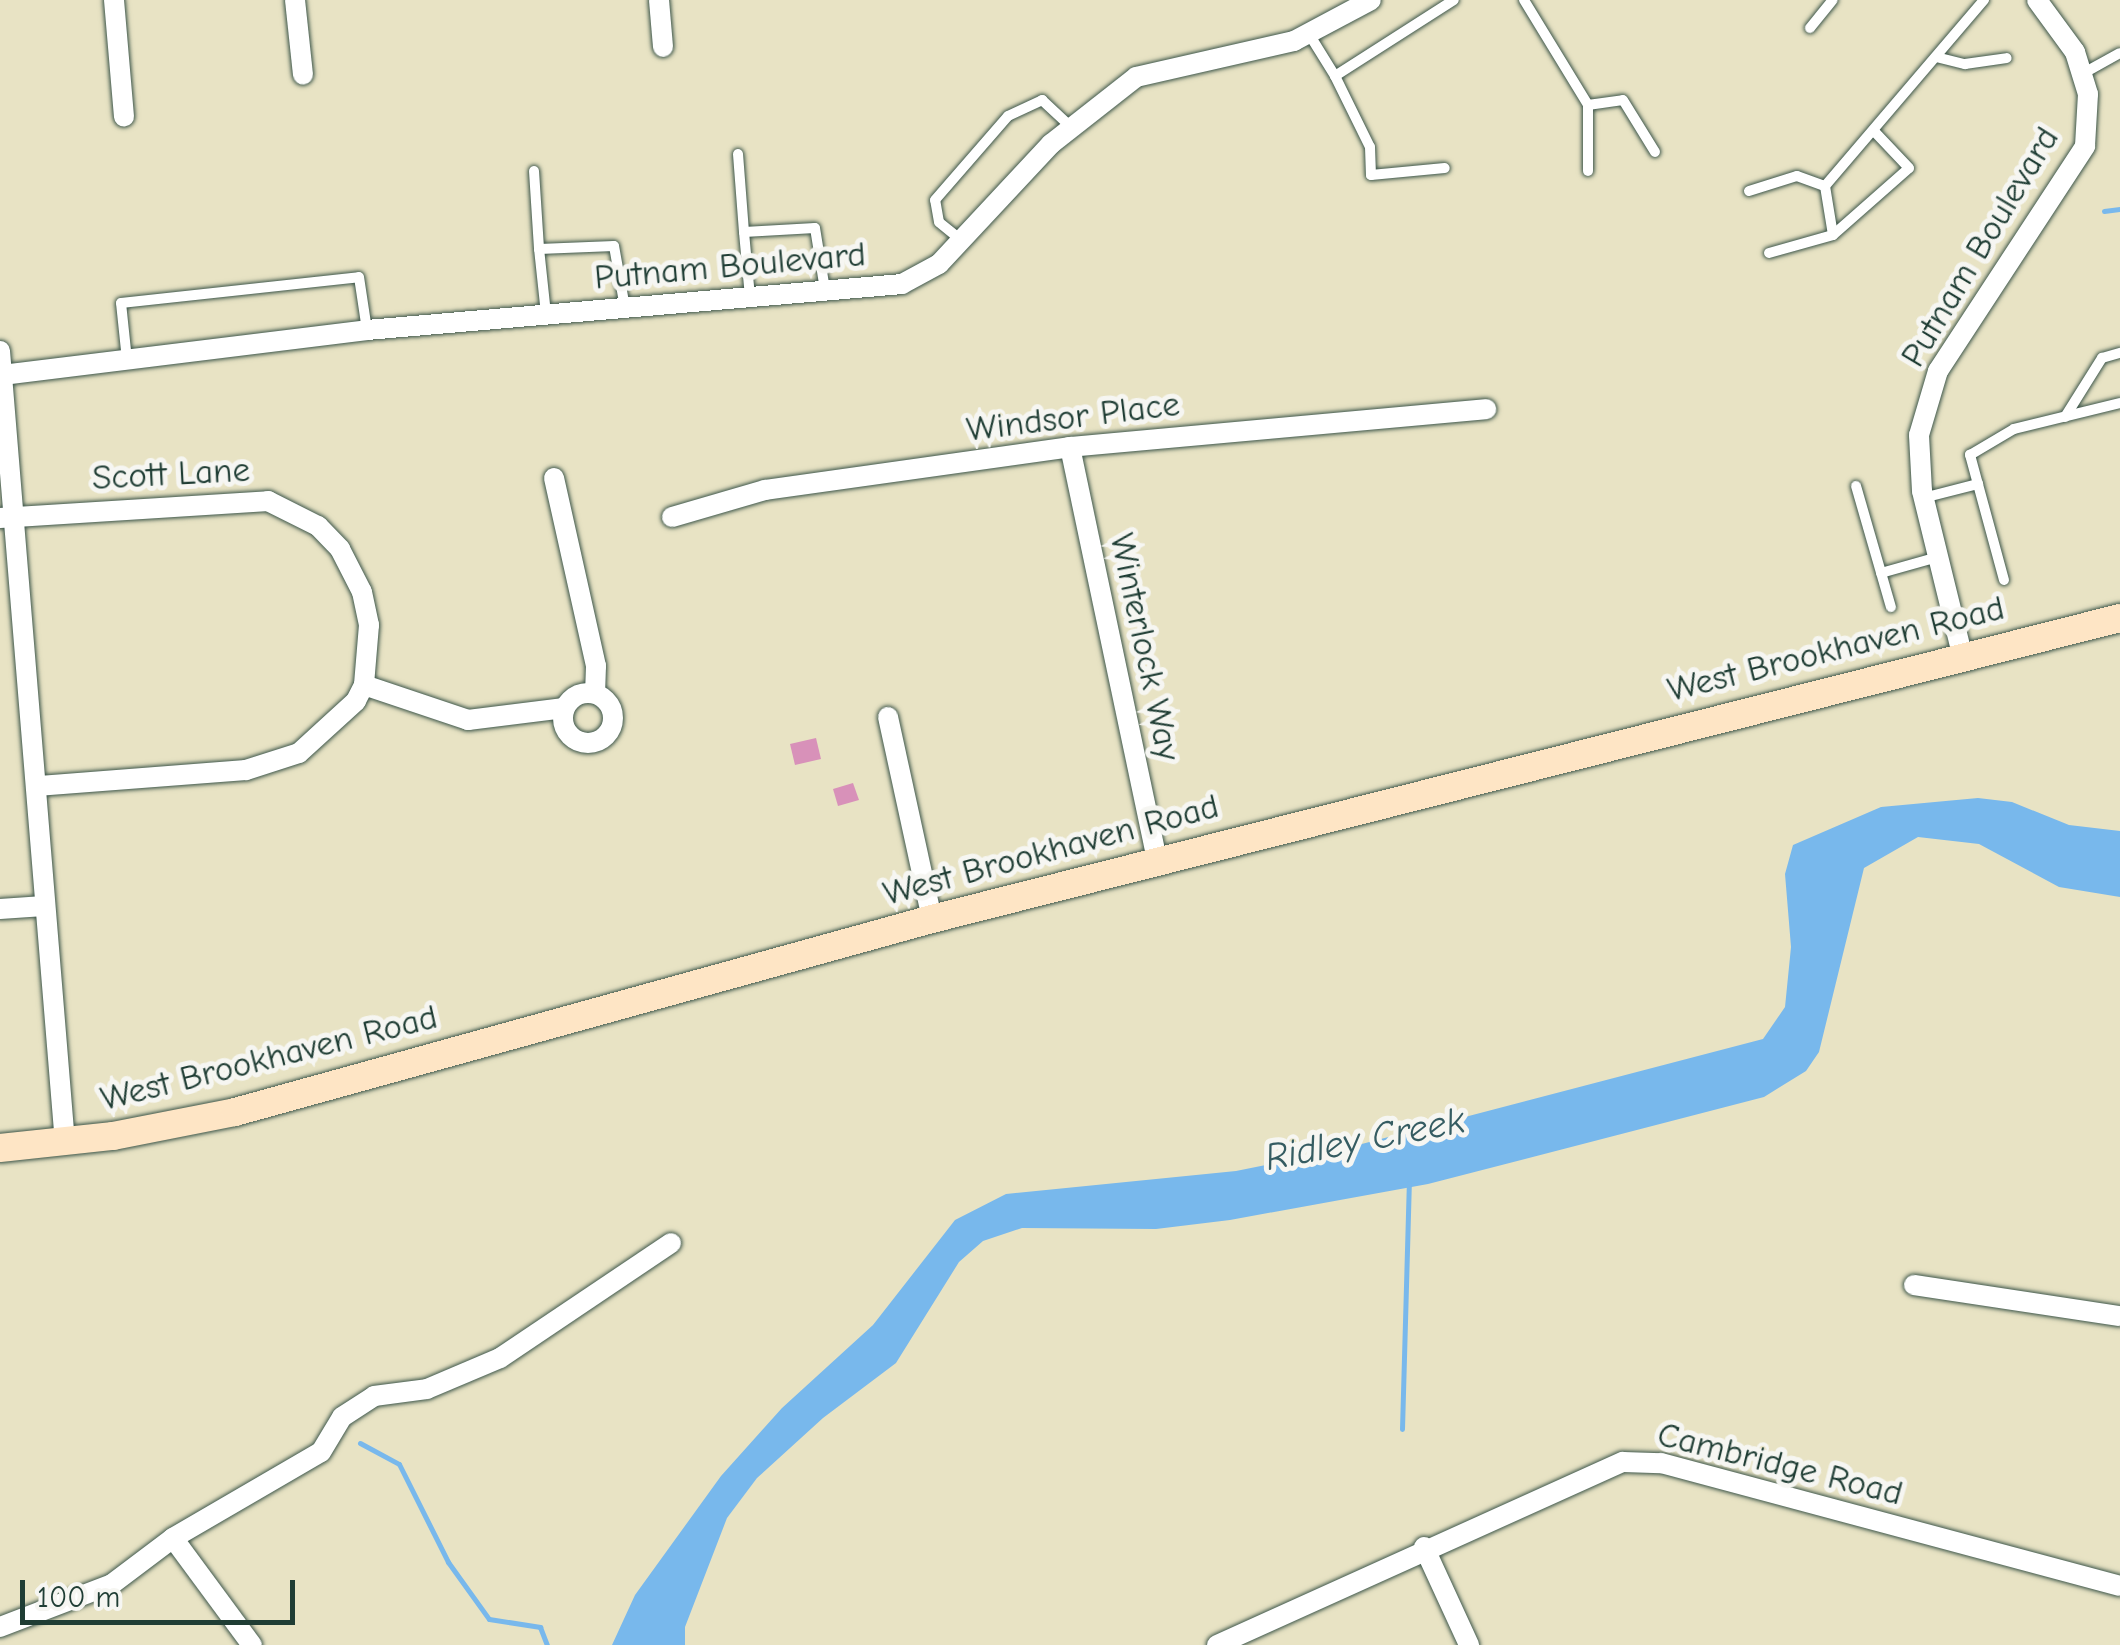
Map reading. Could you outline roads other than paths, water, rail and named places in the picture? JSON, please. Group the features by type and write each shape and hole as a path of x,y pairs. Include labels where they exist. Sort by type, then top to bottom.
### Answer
{"street":[{"path":"114,0 124,118"},
{"path":"295,0 303,75"},
{"path":"659,0 662,48"},
{"name":"Putnam Boulevard","path":"1962,654 1923,498 1919,435 1938,371 2085,146 2082,74 2075,52 2037,0"},
{"name":"Putnam Boulevard","path":"2,375 367,330 902,284 940,264 1070,126 1136,76 1309,34 1363,2"},
{"path":"0,351 5,517 40,786 44,906 65,1143"},
{"name":"Windsor Place","path":"672,517 765,490 1070,446 1486,409"},
{"name":"Winterlock Way","path":"1070,446 1157,861"},
{"path":"554,478 596,666 594,694 613,716 610,730 598,742 583,744 568,734 564,708"},
{"name":"Scott Lane","path":"5,517 230,499 284,507 329,537 356,576 369,625 364,685"},
{"name":"West Brookhaven Road","path":"0,1148 65,1143 235,1112 932,919 1962,654 2120,618"},
{"path":"40,786 275,763 329,732 364,685 468,720 564,708 576,695 594,694"},
{"path":"888,716 932,919"},
{"path":"0,908 44,906"},
{"path":"0,1626 112,1584 173,1538 320,1452 342,1417 374,1396 427,1388 500,1358 671,1243"},
{"path":"1914,1284 2120,1316"},
{"name":"Cambridge Road","path":"1217,1645 1603,1467 1641,1461 2120,1586"},
{"path":"173,1538 252,1645"},
{"path":"1424,1547 1468,1645"}],"lane":[{"path":"1335,76 1454,0"},
{"path":"1524,0 1588,105 1588,171"},
{"path":"1810,28 1833,0"},
{"path":"1833,235 1825,186 1984,0"},
{"path":"1309,34 1370,147 1371,175 1446,168"},
{"path":"2082,74 2120,53"},
{"path":"1936,56 1965,64 2007,58"},
{"path":"962,240 939,222 935,200 1008,116 1042,100 1070,126"},
{"path":"1588,105 1623,100 1655,152"},
{"path":"1770,253 1833,235 1909,168 1873,130"},
{"path":"738,154 750,297"},
{"path":"534,171 546,314"},
{"path":"1749,191 1797,176 1825,186"},
{"path":"744,232 815,228 825,291"},
{"path":"539,248 614,246 625,308"},
{"path":"127,360 121,304 358,277 367,330"},
{"path":"2065,417 2102,358 2120,353"},
{"path":"2004,580 1970,455 1983,442 2120,403"},
{"path":"1923,498 1978,484"},
{"path":"1856,486 1891,607"},
{"path":"1881,573 1938,556"}],"water":[{"path":"1978,798 2012,802 2069,825 2120,831 2120,897 2059,887 1979,844 1918,837 1864,868 1819,1052 1806,1071 1764,1097 1428,1184 1230,1220 1156,1229 1022,1228 983,1241 959,1262 896,1363 823,1418 757,1478 727,1518 685,1627 685,1645 612,1645 635,1595 721,1476 782,1408 873,1325 955,1220 1006,1194 1236,1171 1335,1151 1763,1039 1785,1007 1791,947 1785,874 1793,845 1881,807"}],"waterway":[{"path":"2104,211 2120,209"},
{"path":"1402,1429 1409,1183"},
{"path":"360,1443 399,1464 448,1562 489,1619 540,1627 547,1645"}],"water label":[{"name":"Ridley Creek","path":"1365,1140"}]}
